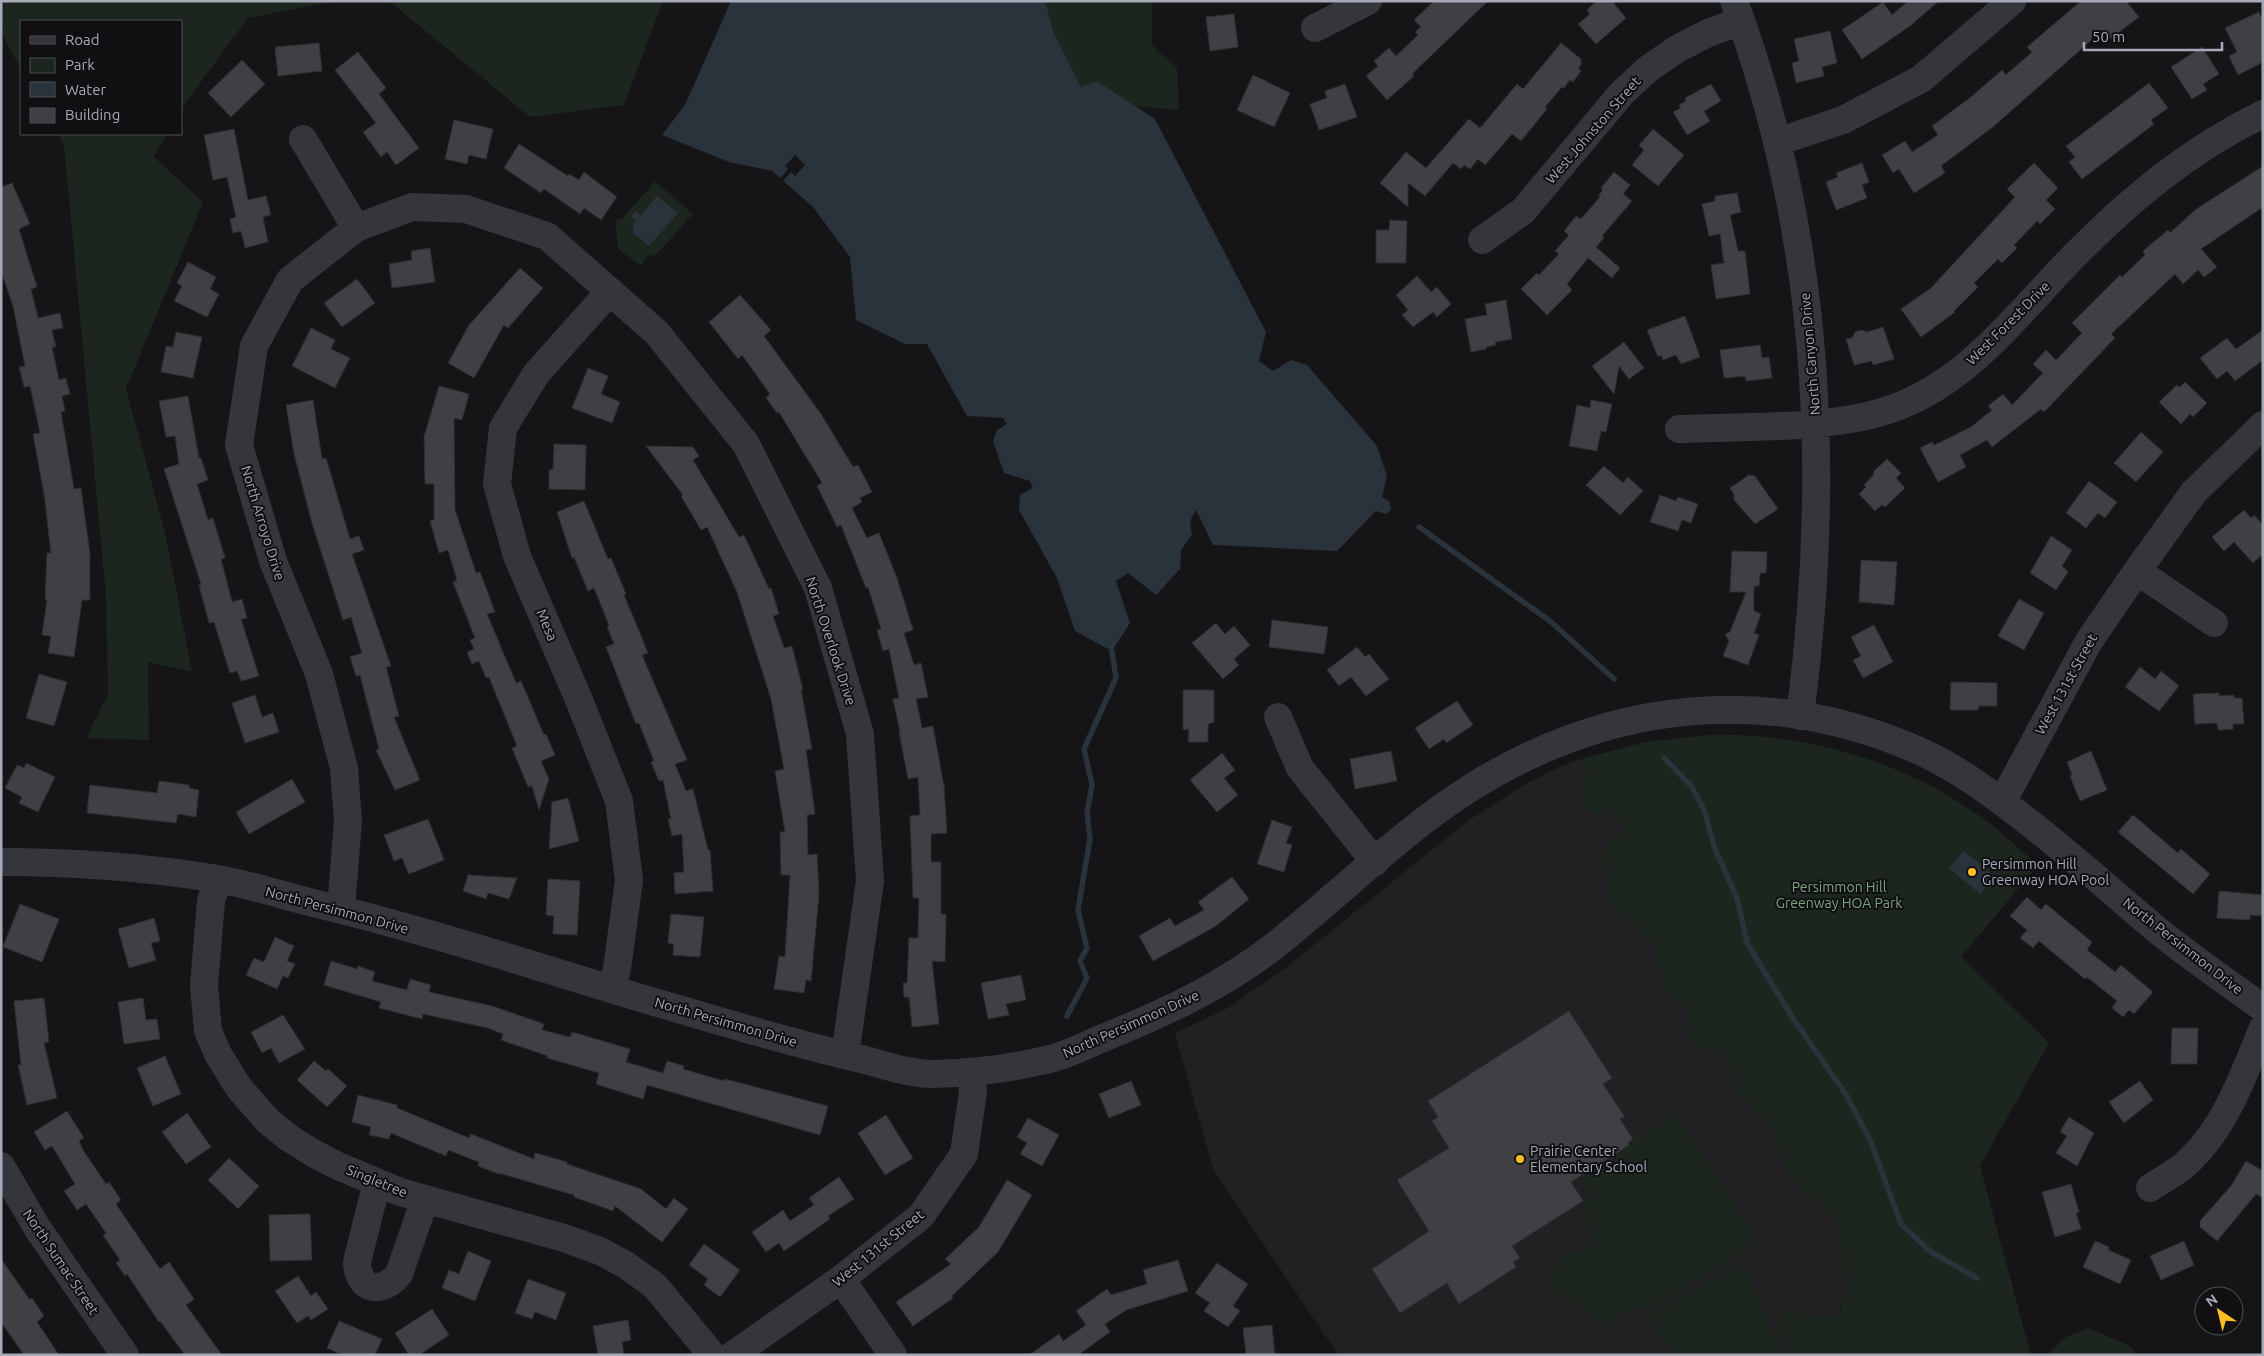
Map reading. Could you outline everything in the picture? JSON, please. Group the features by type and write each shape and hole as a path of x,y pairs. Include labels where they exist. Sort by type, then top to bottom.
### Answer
{"street":[{"path":"1315,28 1368,1"},
{"path":"1777,142 1844,120 1921,79 2012,1"},
{"name":"North Canyon Drive","path":"1737,11 1777,142 1801,266 1812,353 1817,423 1815,561 1809,645 1800,716"},
{"name":"West Johnston Street","path":"1482,240 1524,211 1622,93 1648,69 1677,49 1708,33 1737,11"},
{"name":"West Forest Drive","path":"1678,429 1817,423 1852,419 1886,411 1919,397 1949,379 1977,358 2074,256 2127,205 2175,165 2230,130 2263,114"},
{"path":"303,139 356,228"},
{"name":"North Arroyo Drive","path":"341,909 348,821 344,768 319,674 272,561 240,446 254,346 290,280 356,228 412,207 466,209 547,236 610,291"},
{"name":"Mesa","path":"610,291 536,374 503,428 497,484 517,556 579,700 618,801 630,880 617,969 612,989"},
{"name":"North Overlook Drive","path":"610,291 657,333 746,444 818,588 860,734 870,881 845,1055"},
{"name":"West 131st Street","path":"2002,802 2088,641 2194,492 2263,425"},
{"path":"2137,571 2214,623"},
{"name":"North Persimmon Drive","path":"1,862 75,862 218,879 341,909 554,970 758,1032 845,1055 922,1074 971,1073 1050,1060 1144,1021 1202,993 1275,945 1375,862 1469,789 1524,757 1598,728 1641,718 1703,710 1750,710 1819,718 1890,739 1929,755 1954,768 2060,846 2165,936 2210,971 2263,1008"},
{"path":"1278,717 1300,768 1375,862"},
{"name":"Singletree","path":"218,879 211,901 204,985 208,1031 218,1054 239,1088 255,1108 289,1138 338,1166 400,1192 564,1238 600,1251 626,1265 655,1286 712,1355"},
{"path":"2150,1188 2190,1161 2216,1130 2232,1100 2263,1028"},
{"name":"West 131st Street","path":"733,1355 840,1279 921,1216 964,1154 973,1092 971,1073"},
{"name":"North Sumac Street","path":"1,1166 38,1229 125,1355"},
{"path":"377,1182 357,1262 358,1274 361,1280 369,1286 383,1287 392,1284 399,1274 425,1199"},
{"path":"840,1279 893,1355"}],"shaded area":[{"path":"1578,760 1876,1184 1827,1355 1338,1355 1213,1169 1175,1033 1228,1008 1284,969 1469,820 1522,786 1559,767"}],"green space":[{"path":"1,1 337,1 248,18 182,108 182,20 20,20 20,67 3,36"},
{"path":"389,1 663,1 624,105 530,117"},
{"path":"1045,1 1152,1 1152,45 1177,68 1179,110 1135,106 1097,82 1081,87 1054,33"},
{"path":"59,135 166,135 154,157 203,202 126,389 166,536 192,672 148,662 149,740 86,738 108,694 106,597 64,145"},
{"path":"655,181 693,214 656,255 648,256 641,266 618,249 615,220 622,219"},
{"name":"Persimmon Hill Greenway HOA Park","path":"1708,735 1746,735 1783,739 1821,746 1893,768 1928,784 1961,803 1992,825 2038,865 1961,957 2049,1043 1980,1166 2031,1355 1788,1355 1780,1337 1777,1324 1778,1318 1786,1308 1805,1315 1839,1315 1847,1285 1843,1269 1838,1222 1835,1217 1822,1211 1822,1204 1809,1197 1792,1179 1780,1157 1779,1145 1772,1135 1771,1123 1753,1112 1748,1099 1735,1094 1732,1089 1733,1070 1721,1053 1698,1047 1688,1036 1684,1028 1689,1014 1688,1007 1673,1000 1662,987 1662,977 1653,942 1637,931 1632,922 1625,919 1615,910 1610,898 1602,853 1614,837 1621,835 1626,829 1615,814 1607,815 1590,810 1582,800 1580,793 1579,785 1588,775 1578,760 1645,742"},
{"path":"1677,1113 1739,1210 1736,1212 1743,1216 1758,1243 1642,1313 1637,1306 1602,1328 1582,1308 1547,1289 1551,1271 1564,1257 1572,1252 1599,1245 1588,1228 1583,1201 1590,1196 1577,1175 1585,1174 1629,1146 1628,1143"},
{"path":"1735,1265 1746,1267 1782,1355 1675,1355 1648,1318"},
{"path":"2089,1328 2132,1347 2136,1355 2034,1355 2048,1354 2066,1337"}],"water":[{"path":"731,1 1045,1 1054,33 1081,87 1097,81 1155,119 1266,332 1259,361 1273,371 1291,360 1307,365 1377,446 1387,476 1382,497 1390,502 1391,510 1386,514 1376,511 1337,551 1213,545 1196,510 1190,521 1192,535 1181,550 1180,569 1156,595 1128,573 1116,581 1130,623 1112,651 1075,631 1057,578 1019,510 1020,495 1033,488 1030,481 1004,473 993,441 997,430 1007,424 1003,418 967,416 927,344 905,344 856,320 850,257 813,207 772,171 729,162 662,135 685,105"},
{"path":"657,196 678,213 649,246 633,233 633,224 636,221 631,217 636,211 641,215"},
{"name":"Persimmon Hill Greenway HOA Pool","path":"1964,851 1995,876 1980,894 1949,868"}],"pier":[{"path":"795,155 805,165 795,176 791,172 783,181 780,178 788,169 785,166"}],"building":[{"path":"1434,1 1488,1 1412,74 1414,76 1387,100 1366,76 1378,66 1374,61 1389,48 1396,56 1418,35 1415,32 1421,27 1414,20"},
{"path":"1596,1 1612,1 1626,18 1596,44 1578,24 1590,14 1587,10"},
{"path":"1908,1 1939,1 1910,26 1862,59 1842,30 1883,2 1892,15"},
{"path":"2081,1 2126,1 2139,17 2110,39 2103,30 1994,126 1941,166 1945,173 1914,193 1899,169 1893,173 1882,155 1905,141 1912,152 1938,135 1932,126 1971,97 2002,70 2006,75 2032,52 2027,47"},
{"path":"2259,12 2263,21 2263,62 2238,75 2229,56 2237,52 2225,28"},
{"path":"1234,14 1238,47 1210,51 1206,17"},
{"path":"1830,31 1837,63 1822,67 1824,76 1796,83 1792,63 1799,61 1794,39"},
{"path":"319,43 322,71 278,76 275,47"},
{"path":"1561,43 1581,59 1581,65 1578,68 1581,71 1573,82 1570,80 1564,88 1562,87 1521,141 1512,134 1485,165 1478,159 1470,169 1464,165 1461,169 1453,163 1425,196 1408,183 1408,207 1380,183 1406,152 1426,168 1469,119 1480,128 1517,84 1523,89"},
{"path":"2202,47 2219,74 2203,84 2207,90 2192,99 2171,67"},
{"path":"358,52 386,88 379,94 419,148 396,165 387,152 381,157 363,132 376,123 335,70"},
{"path":"242,60 265,84 231,117 208,93"},
{"path":"1253,75 1290,93 1274,127 1237,110"},
{"path":"2149,83 2168,108 2151,120 2154,124 2082,179 2069,162 2075,157 2066,146"},
{"path":"1345,84 1357,117 1319,130 1310,104 1327,98 1325,91"},
{"path":"1711,84 1721,101 1704,111 1710,121 1687,135 1673,112 1681,108 1679,105 1686,101 1685,98"},
{"path":"454,120 493,129 486,159 469,155 467,164 445,159"},
{"path":"234,129 248,200 266,196 271,215 263,217 268,242 245,248 241,231 233,233 230,219 236,217 227,177 213,180 204,135"},
{"path":"1653,129 1684,155 1658,186 1632,165 1644,150 1639,145"},
{"path":"519,144 568,176 569,174 579,180 584,172 617,197 601,220 584,208 580,214 544,189 541,193 504,168"},
{"path":"1862,163 1869,182 1862,185 1867,198 1836,210 1826,182 1838,177 1836,173"},
{"path":"2034,163 2058,188 2046,200 2055,209 2040,224 2037,221 2014,245 2017,248 2002,263 1998,259 1974,283 1978,287 1955,312 1921,337 1901,309 1931,288 2015,197 2007,189"},
{"path":"2263,166 2263,207 2201,249 2217,267 2204,277 2198,270 2183,284 2175,274 2111,334 2115,338 2044,412 2041,409 1992,447 1987,440 1960,455 1966,467 1938,482 1920,448 1932,442 1934,445 1971,427 1992,410 1988,406 2003,394 2012,405 2043,373 2033,364 2046,350 2056,360 2082,333 2072,323 2120,275 2122,277 2145,255 2143,251 2168,230 2170,233 2195,210"},
{"path":"1614,172 1630,185 1623,194 1632,201 1602,236 1604,238 1596,247 1620,268 1612,278 1588,258 1567,284 1572,290 1547,315 1521,289 1537,273 1539,275 1559,254 1555,251 1569,235 1564,231 1576,216 1581,219 1600,197 1598,196 1603,190 1601,188"},
{"path":"12,183 30,224 19,229 37,287 31,289 38,318 60,313 63,328 52,330 56,347 52,347 59,380 66,378 70,394 62,396 65,411 61,412 74,489 81,488 90,554 90,600 82,600 74,657 48,653 51,636 42,635 47,600 45,600 47,553 51,553 44,494 33,434 40,433 30,386 24,387 19,367 25,366 13,306 1,271 1,187"},
{"path":"1737,193 1741,212 1730,215 1738,251 1745,251 1750,294 1716,299 1711,265 1724,263 1720,234 1709,236 1702,204 1715,201 1715,196"},
{"path":"1390,220 1407,221 1406,263 1376,263 1376,230 1389,230"},
{"path":"430,248 435,282 392,288 389,264 412,260 411,251"},
{"path":"188,262 216,277 210,289 219,294 207,317 174,301 182,286 177,283"},
{"path":"520,268 543,288 508,328 504,325 474,378 448,363 469,325"},
{"path":"1417,276 1431,292 1437,287 1451,304 1437,317 1433,312 1413,327 1402,315 1408,310 1396,295"},
{"path":"357,279 375,303 342,327 324,303"},
{"path":"740,295 771,330 764,336 821,414 853,467 858,465 872,492 860,498 862,502 852,508 867,538 879,533 897,578 913,630 904,633 914,665 921,663 928,697 916,699 922,728 933,726 944,786 947,833 931,834 931,862 941,862 941,914 946,914 945,962 932,961 939,1024 912,1027 909,997 904,997 903,983 907,983 909,938 918,938 919,898 913,898 910,816 920,815 918,777 908,779 899,732 893,699 899,698 889,649 883,651 877,630 881,629 868,587 866,588 841,525 837,527 817,486 822,483 779,412 777,413 766,398 770,394 742,355 738,359 709,322"},
{"path":"1506,300 1512,339 1495,342 1496,345 1471,352 1465,319 1487,315 1485,304"},
{"path":"1685,316 1700,357 1681,364 1676,355 1663,360 1661,355 1658,357 1647,330"},
{"path":"1883,327 1894,359 1873,365 1872,361 1854,365 1846,339 1852,338 1855,332 1861,330 1867,332"},
{"path":"311,328 335,340 331,349 350,358 335,388 292,366"},
{"path":"2263,330 2263,360 2235,381 2227,371 2217,379 2200,358 2227,338 2236,349"},
{"path":"176,332 202,337 193,378 161,372 166,346 173,347"},
{"path":"1624,342 1644,368 1629,379 1619,366 1614,394 1592,366"},
{"path":"1760,345 1762,358 1769,357 1772,378 1746,381 1745,376 1724,378 1720,350"},
{"path":"588,368 608,376 601,394 620,402 612,423 572,408"},
{"path":"2185,382 2207,403 2193,417 2190,414 2181,424 2159,402 2177,385 2180,387"},
{"path":"439,386 469,394 462,420 454,418 455,510 476,573 480,572 495,612 487,614 516,683 521,681 544,735 546,734 555,755 541,761 549,779 539,810 532,786 528,787 512,748 517,746 489,677 486,678 479,661 472,664 467,652 474,649 470,640 475,638 453,582 457,580 448,550 439,553 430,521 434,520 434,484 425,484 424,437"},
{"path":"188,396 199,458 201,458 208,480 197,484 208,520 213,518 225,558 221,559 232,602 242,599 247,618 241,619 259,676 241,681 237,671 230,673 214,622 209,623 199,585 201,584 164,469 179,464 175,436 166,437 159,401"},
{"path":"313,400 322,459 326,458 350,539 359,536 364,550 352,554 391,666 386,667 399,716 394,717 420,780 395,790 376,750 379,749 360,675 356,676 350,657 362,653 351,617 343,620 312,523 294,454 286,405"},
{"path":"1591,400 1612,404 1606,432 1601,431 1597,451 1569,446 1577,405 1590,408"},
{"path":"2141,432 2163,452 2136,482 2114,463"},
{"path":"554,444 586,445 585,490 549,489 549,469 553,470"},
{"path":"646,446 693,447 699,456 693,460 739,537 744,535 769,589 771,588 779,614 773,616 784,648 792,646 803,690 801,690 812,749 806,750 815,814 807,815 808,855 817,854 819,894 811,981 806,980 804,993 774,989 779,956 785,957 790,875 781,875 780,832 785,832 775,771 784,769 771,699 737,592 707,527 701,530 681,496 683,495"},
{"path":"1887,459 1901,473 1896,478 1905,488 1885,507 1882,505 1875,511 1859,494 1866,487 1864,485 1874,474 1873,472"},
{"path":"1604,466 1623,483 1628,477 1643,491 1620,515 1586,485"},
{"path":"1749,475 1755,476 1778,509 1755,524 1734,500 1734,494 1730,488"},
{"path":"2089,481 2117,502 2105,518 2098,513 2086,528 2066,513"},
{"path":"1660,495 1676,501 1678,497 1698,504 1691,523 1682,520 1678,531 1650,522"},
{"path":"584,501 608,559 611,558 626,594 624,595 648,653 642,655 687,760 675,764 686,791 693,789 708,850 710,850 713,891 675,894 674,873 684,872 682,834 672,836 668,819 671,819 663,780 659,781 651,762 654,761 639,723 636,724 606,647 614,644 607,626 609,625 594,588 588,591 574,557 572,558 557,512"},
{"path":"2244,510 2251,518 2254,515 2263,525 2263,554 2253,563 2234,542 2224,551 2212,537"},
{"path":"2051,536 2072,550 2062,566 2068,572 2056,590 2030,573"},
{"path":"1732,551 1767,552 1766,573 1760,573 1759,586 1754,586 1754,611 1761,614 1754,633 1759,635 1748,665 1723,656 1729,641 1725,634 1730,632 1746,592 1730,592"},
{"path":"1861,560 1897,562 1894,605 1859,602"},
{"path":"2019,599 2044,613 2024,650 1998,636"},
{"path":"1272,620 1328,627 1324,654 1269,647"},
{"path":"1216,623 1225,634 1234,626 1250,645 1234,659 1239,665 1223,679 1192,643"},
{"path":"1874,625 1893,662 1863,678 1853,660 1861,656 1851,637"},
{"path":"1357,647 1365,657 1369,654 1389,679 1366,696 1351,677 1339,686 1327,670"},
{"path":"2140,667 2155,679 2161,671 2179,686 2159,711 2125,687"},
{"path":"39,674 67,682 54,726 26,718"},
{"path":"1951,682 1997,683 1997,706 1979,706 1978,710 1950,710"},
{"path":"1183,690 1214,690 1214,722 1208,724 1208,742 1188,742 1189,729 1183,730"},
{"path":"2219,693 2219,696 2234,695 2234,698 2242,698 2244,724 2233,724 2233,729 2218,730 2217,723 2195,724 2193,694"},
{"path":"255,695 262,717 273,713 279,732 245,743 232,703"},
{"path":"1457,701 1473,725 1446,743 1444,739 1429,749 1415,728"},
{"path":"1391,751 1397,781 1355,789 1350,759"},
{"path":"2091,751 2107,790 2080,801 2070,776 2072,775 2067,762"},
{"path":"1222,753 1235,770 1224,778 1238,795 1217,812 1190,780"},
{"path":"26,763 55,777 38,812 19,803 22,797 5,788 17,765 24,768"},
{"path":"292,779 305,802 249,834 236,812"},
{"path":"159,781 189,785 189,788 199,790 196,817 178,814 176,823 87,813 90,785 157,793"},
{"path":"568,798 579,841 549,849 552,802"},
{"path":"2133,815 2178,853 2181,849 2210,874 2193,894 2118,832"},
{"path":"428,819 444,860 409,874 402,858 394,861 384,835"},
{"path":"1272,820 1292,827 1286,843 1292,845 1284,872 1257,864"},
{"path":"468,875 517,878 509,899 488,893 486,899 463,891"},
{"path":"1232,877 1249,899 1216,926 1153,961 1139,936 1170,918 1175,926 1204,910 1198,902"},
{"path":"548,879 580,881 577,935 553,934 554,916 546,915"},
{"path":"2219,891 2263,895 2263,916 2250,915 2250,920 2217,918"},
{"path":"2027,897 2041,910 2046,904 2092,942 2087,950 2115,972 2121,965 2153,992 2134,1014 2129,1010 2123,1017 2112,1008 2117,1001 2087,977 2085,979 2039,941 2033,948 2020,938 2027,930 2010,916"},
{"path":"20,904 59,919 42,962 3,947"},
{"path":"671,914 704,917 700,957 673,955 674,944 668,943"},
{"path":"154,918 160,941 151,943 156,960 129,968 118,929"},
{"path":"275,937 294,946 287,961 295,964 288,978 283,976 277,989 246,975 254,958 264,962"},
{"path":"331,961 357,969 358,966 375,972 372,981 407,990 410,979 431,985 429,992 492,1006 544,1024 542,1030 570,1037 572,1032 630,1049 626,1062 663,1073 667,1061 684,1066 683,1069 724,1081 725,1079 828,1106 820,1135 647,1085 643,1099 596,1084 599,1073 547,1058 548,1056 501,1040 503,1034 488,1028 423,1014 422,1019 379,1008 381,1002 324,985"},
{"path":"1021,975 1026,1000 1006,1004 1009,1015 988,1019 981,983"},
{"path":"44,998 49,1042 44,1043 57,1098 27,1105 18,1065 21,1065 14,1001"},
{"path":"143,998 146,1020 157,1019 160,1039 124,1044 118,1002"},
{"name":"Prairie Center Elementary School","path":"1569,1011 1612,1078 1603,1084 1625,1117 1620,1119 1633,1139 1628,1143 1629,1145 1571,1182 1583,1201 1512,1246 1520,1258 1513,1262 1516,1267 1459,1304 1447,1283 1400,1313 1372,1269 1429,1231 1397,1180 1449,1148 1432,1121 1438,1117 1428,1101"},
{"path":"283,1015 305,1049 279,1063 271,1048 262,1053 251,1032"},
{"path":"2172,1028 2198,1028 2197,1064 2171,1064"},
{"path":"165,1056 181,1094 153,1106 137,1068"},
{"path":"314,1061 326,1071 328,1069 347,1086 327,1107 297,1080"},
{"path":"1131,1081 1141,1105 1109,1118 1099,1094"},
{"path":"2140,1081 2153,1100 2124,1123 2109,1102"},
{"path":"358,1095 397,1105 397,1108 469,1138 471,1134 534,1159 535,1153 567,1162 567,1164 641,1189 666,1209 674,1198 688,1209 662,1242 615,1206 613,1211 574,1197 574,1195 499,1174 478,1166 479,1162 448,1150 446,1156 391,1133 389,1139 369,1135 371,1127 352,1122"},
{"path":"67,1111 84,1138 79,1141 83,1150 106,1184 109,1182 121,1200 116,1204 160,1269 169,1262 194,1299 186,1305 222,1355 185,1355 159,1322 127,1274 125,1276 116,1263 120,1260 103,1235 106,1233 86,1204 77,1210 64,1191 75,1184 52,1146 45,1150 34,1132"},
{"path":"187,1113 211,1147 186,1164 162,1132"},
{"path":"886,1115 913,1158 885,1175 858,1133"},
{"path":"2069,1117 2094,1133 2077,1166 2056,1153 2067,1136 2060,1132"},
{"path":"1028,1118 1059,1135 1042,1166 1020,1154 1027,1143 1017,1137"},
{"path":"229,1158 259,1186 238,1209 208,1180"},
{"path":"2246,1161 2263,1171 2263,1198 2256,1194 2217,1241 2200,1227 2200,1221 2231,1186"},
{"path":"839,1177 854,1199 828,1216 830,1219 784,1251 779,1243 766,1252 752,1232 783,1210 790,1221 814,1205 809,1198"},
{"path":"1007,1180 1032,1195 998,1252 952,1296 953,1298 913,1326 896,1302 951,1264 945,1259 979,1227"},
{"path":"2071,1184 2079,1212 2076,1213 2081,1229 2055,1237 2042,1192"},
{"path":"310,1214 312,1260 270,1261 269,1215"},
{"path":"2095,1241 2109,1247 2108,1250 2131,1260 2120,1284 2083,1267"},
{"path":"2184,1241 2194,1265 2161,1280 2150,1256"},
{"path":"704,1244 740,1270 720,1297 704,1285 708,1279 689,1265"},
{"path":"468,1251 491,1261 475,1301 442,1288 449,1270 459,1274"},
{"path":"1,1259 30,1300 32,1298 44,1316 37,1322 59,1355 24,1355 1,1322"},
{"path":"1178,1260 1188,1291 1126,1310 1105,1324 1110,1332 1078,1355 1029,1355 1059,1334 1063,1341 1086,1325 1076,1311 1107,1289 1111,1295 1147,1284 1143,1270"},
{"path":"1217,1263 1248,1284 1233,1306 1240,1311 1228,1327 1204,1311 1210,1303 1195,1293"},
{"path":"298,1276 311,1296 316,1292 328,1309 311,1320 308,1316 297,1323 275,1291"},
{"path":"528,1279 566,1293 556,1320 535,1312 532,1319 515,1313"},
{"path":"432,1309 449,1335 419,1355 409,1355 395,1333"},
{"path":"628,1320 631,1340 622,1342 624,1355 598,1355 593,1326"},
{"path":"339,1321 382,1339 375,1355 343,1355 327,1348"},
{"path":"1272,1325 1275,1355 1246,1355 1243,1328"}],"waterway":[{"path":"1419,527 1550,621 1614,679"},
{"path":"1067,1016 1087,978 1080,961 1087,948 1078,910 1090,839 1087,813 1092,785 1084,749 1116,678 1112,651"},
{"path":"1664,758 1692,787 1704,810 1715,849 1737,898 1747,943 1792,1017 1847,1096 1871,1142 1901,1224 1931,1252 1977,1278"}],"place":[{"name":"Persimmon Hill Greenway HOA Pool","path":"1972,872"},
{"name":"Prairie Center Elementary School","path":"1520,1159"}]}
